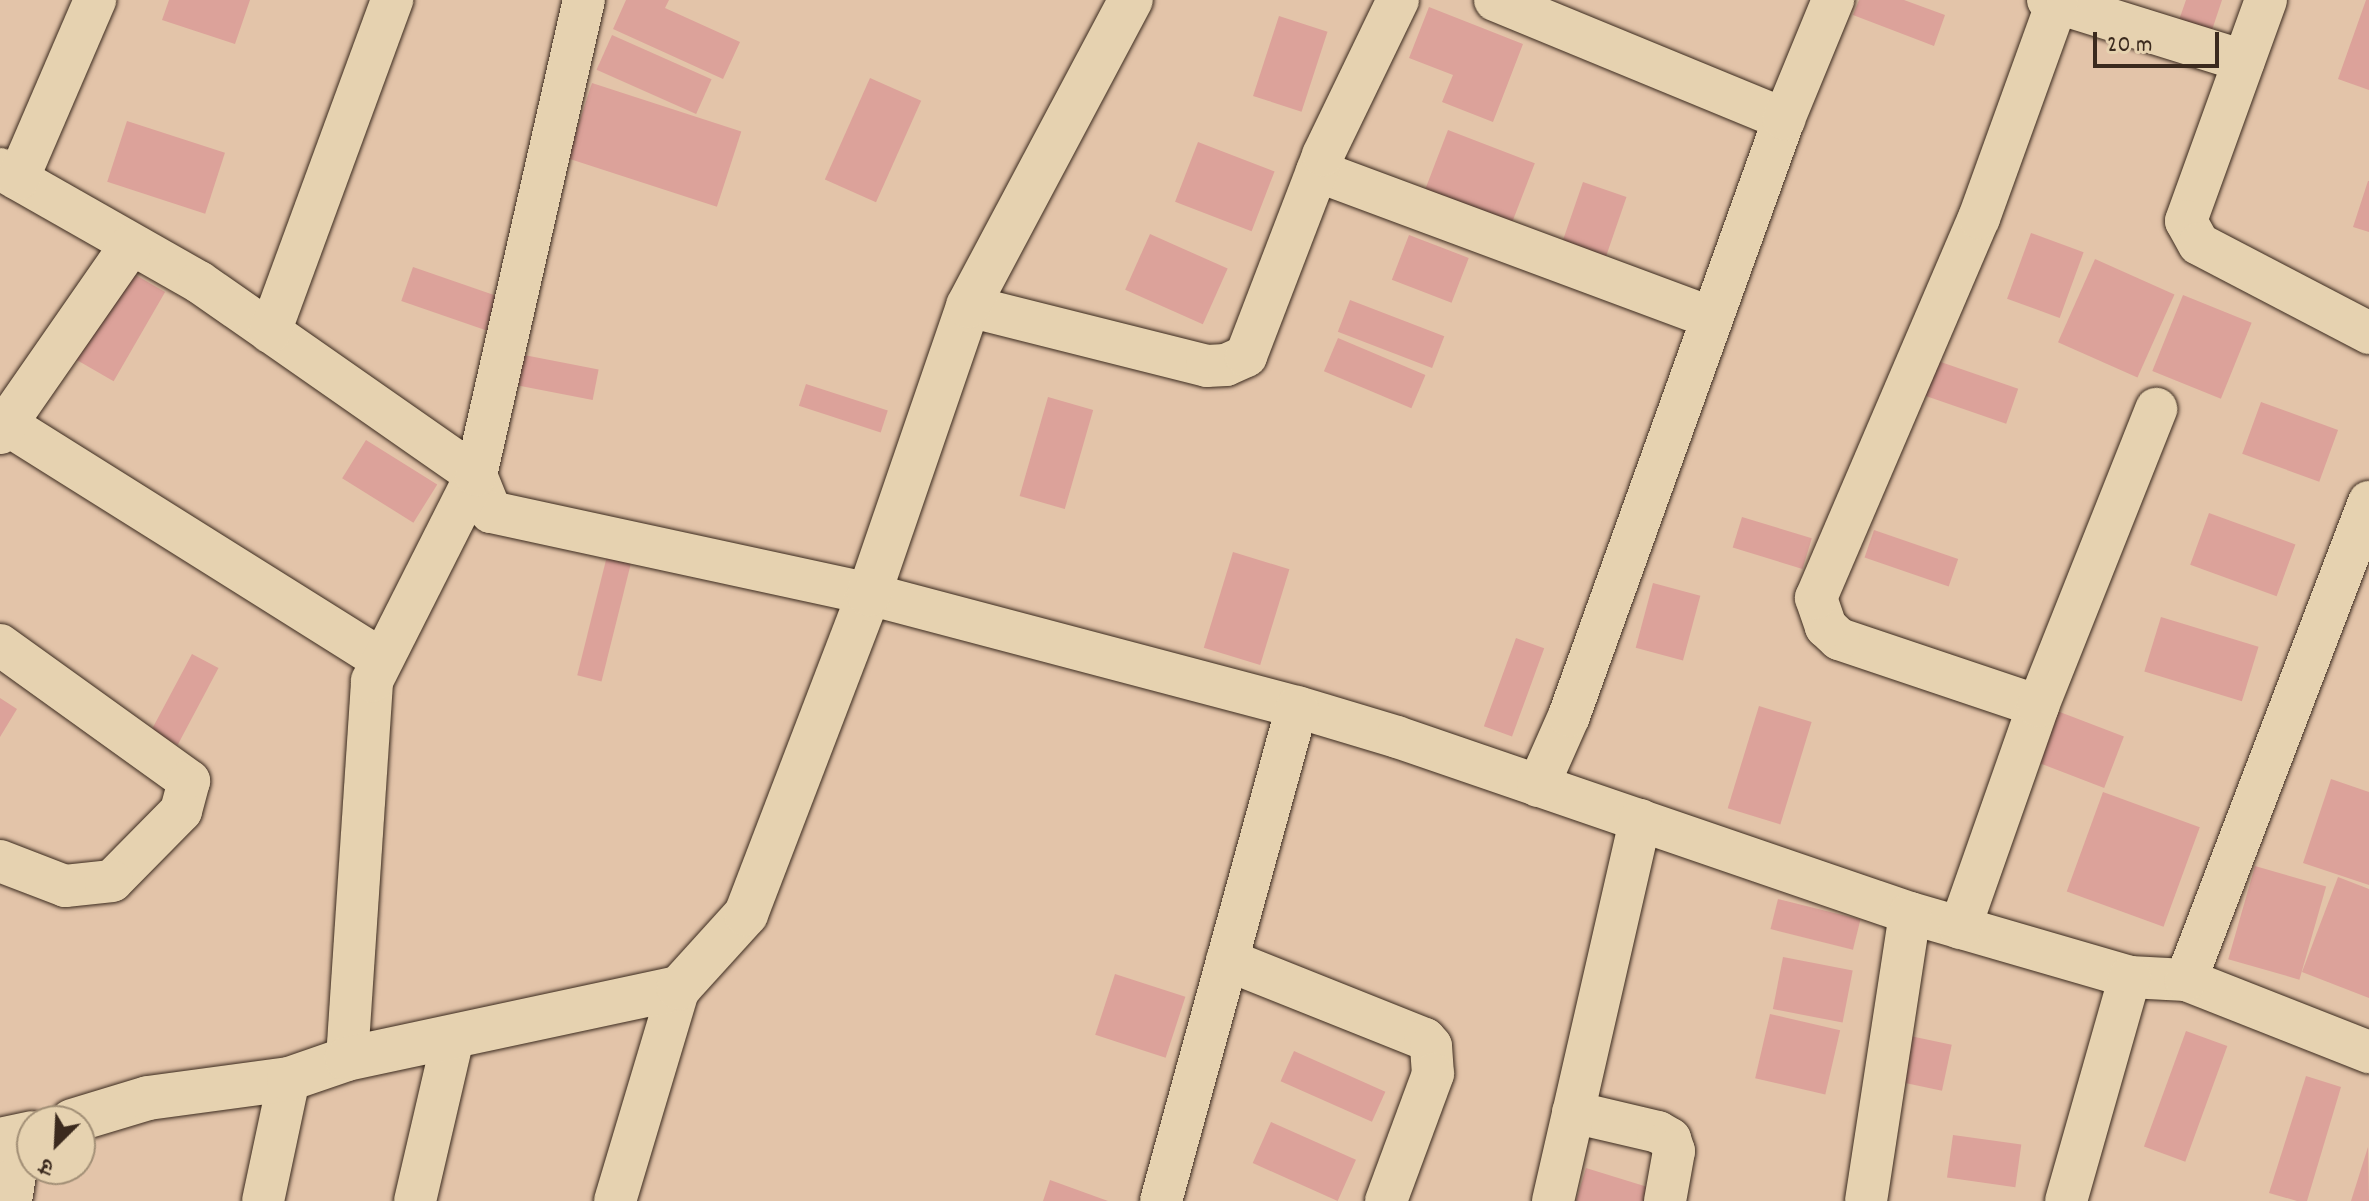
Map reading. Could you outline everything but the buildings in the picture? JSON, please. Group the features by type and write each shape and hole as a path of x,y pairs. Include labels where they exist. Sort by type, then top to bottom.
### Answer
{"street":[{"path":"95,0 9,174 130,246 199,282 476,475 491,512 869,594 1297,707 1910,913 2130,977 2186,980 2369,1052"},
{"path":"270,332 392,0"},
{"path":"347,1059 372,681 380,659 476,475 584,0"},
{"path":"615,1201 679,988 746,914 869,594 968,306 1131,0"},
{"path":"968,306 1207,366 1226,365 1246,356 1317,171 1398,0"},
{"path":"1495,0 1784,119"},
{"path":"1538,786 1569,716 1710,317 1784,119 1833,0"},
{"path":"2266,0 2186,221 2190,233 2199,244 2369,333"},
{"path":"2038,706 1839,639 1826,627 1816,598 1979,218 2053,1 2244,61"},
{"path":"1317,171 1710,317"},
{"path":"130,246 3,429 380,659"},
{"path":"1960,928 2038,706 2156,409"},
{"path":"2186,980 2369,502"},
{"path":"0,645 189,781 181,811 112,881 65,886 0,861"},
{"path":"1161,1201 1297,707"},
{"path":"1553,1201 1640,820"},
{"path":"1866,1201 1910,913"},
{"path":"1227,960 1425,1039 1431,1046 1433,1074 1386,1201"},
{"path":"2066,1201 2130,977"},
{"path":"96,1114 148,1098 289,1079 347,1059 679,988"},
{"path":"415,1201 453,1038"},
{"path":"263,1201 289,1079"},
{"path":"1573,1112 1658,1132 1670,1139 1674,1151 1665,1201"},
{"path":"11,1201 16,1155"}]}
